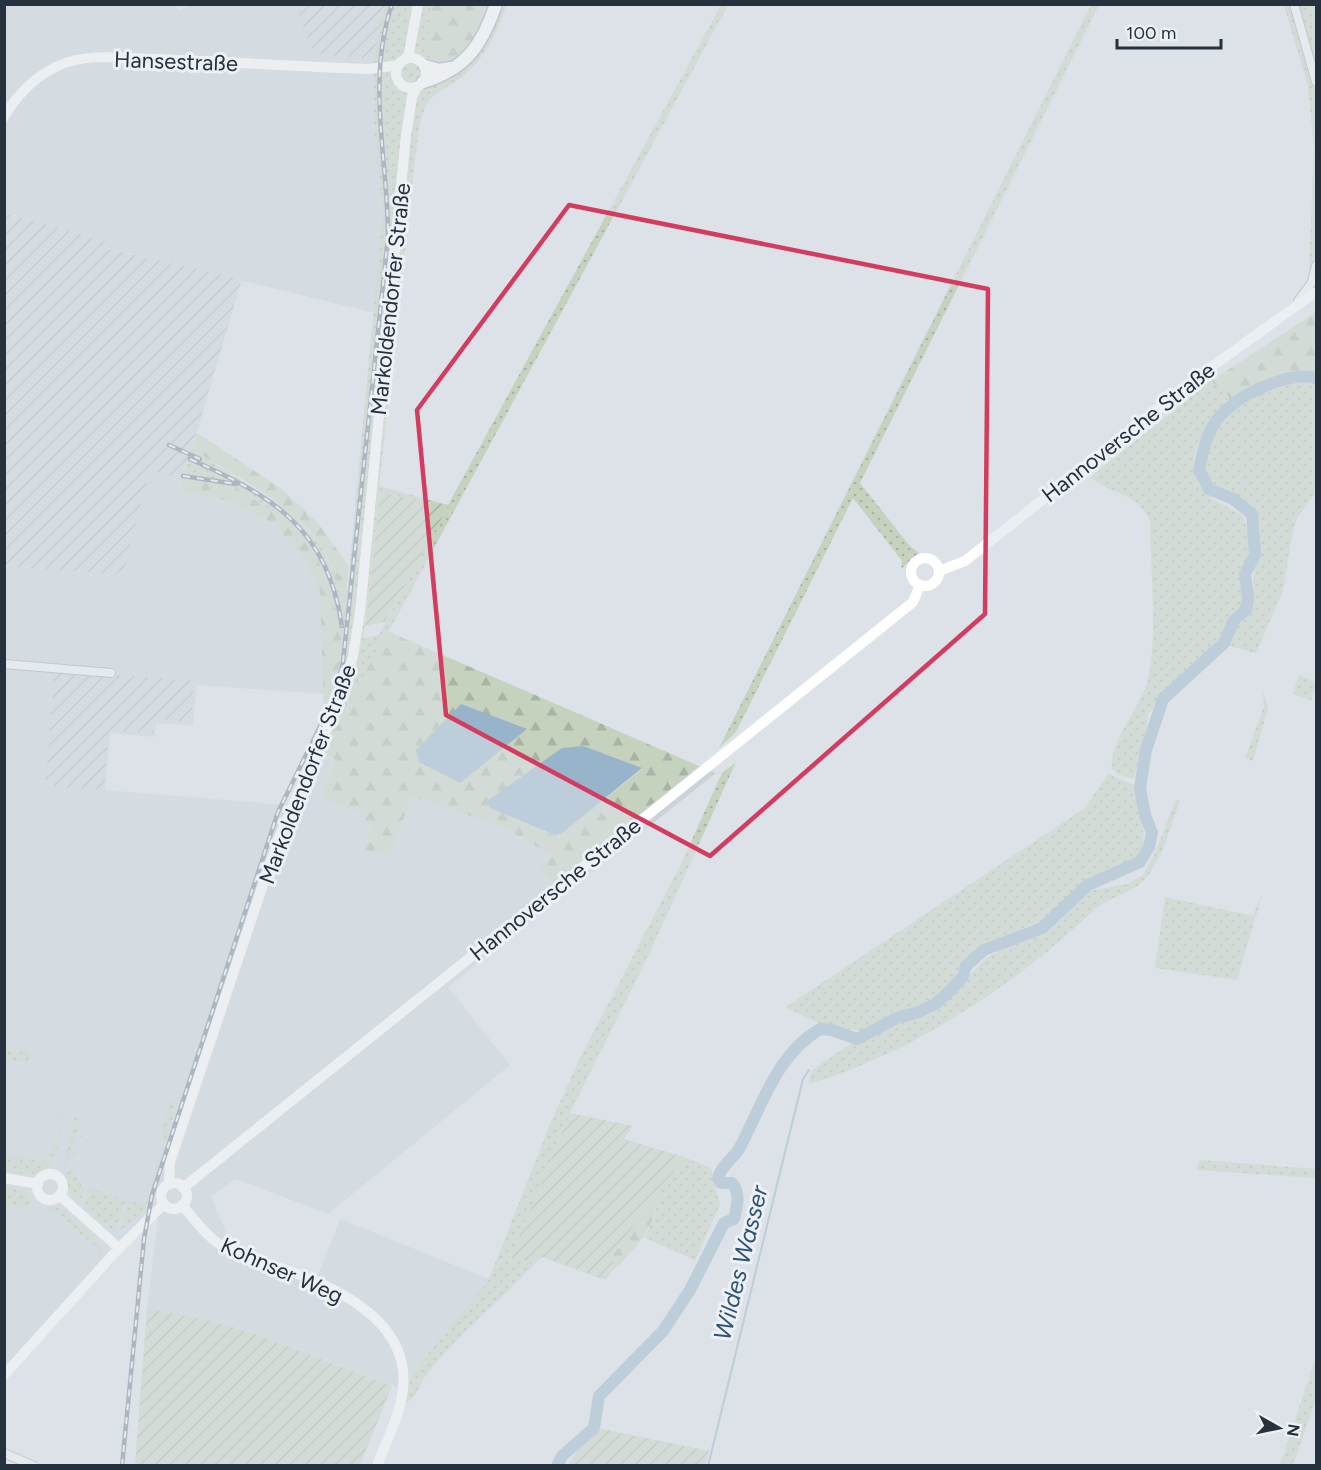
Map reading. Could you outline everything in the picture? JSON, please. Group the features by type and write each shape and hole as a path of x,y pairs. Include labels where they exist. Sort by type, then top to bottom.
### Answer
{"main road":[{"path":"411,83 418,4"},
{"path":"411,83 444,76 475,49 496,4"},
{"name":"Hansestraße","path":"4,117 25,89 39,77 61,65 81,59 158,59 369,69 413,62"},
{"path":"413,62 439,70 455,67"},
{"path":"411,83 413,62"},
{"name":"Hansestraße","path":"369,69 411,83"},
{"name":"Markoldendorfer Straße","path":"169,1185 170,1162 279,837 334,717 349,676 360,612 411,83"},
{"name":"Hannoversche Straße","path":"183,1188 913,602 920,585 932,584 938,578 939,571 965,561 1207,370 1295,305 1317,292"},
{"path":"920,585 911,574 916,561 928,558 936,562 939,571"},
{"path":"46,1175 55,1175 62,1184 59,1196 54,1199 44,1198 39,1194 38,1184 46,1175"},
{"path":"4,1178 38,1184"},
{"path":"177,1184 183,1188 187,1196 183,1205 171,1209 164,1203 162,1193 169,1185 177,1184"},
{"path":"59,1196 119,1248"},
{"path":"4,1375 119,1248 164,1203"},
{"name":"Kohnser Weg","path":"183,1205 214,1241 233,1252 286,1270 337,1292 372,1315 389,1332 401,1360 403,1390 377,1466"}],"street":[{"path":"1294,4 1317,82"},
{"path":"1295,305 1312,282 1317,266"},
{"path":"4,664 111,673"},
{"path":"4,1453 30,1465"}],"highlighted area":[{"path":"569,205 988,289 985,614 710,856 446,715 417,410"}],"shaded area":[{"path":"175,4 178,10 195,4 295,5 313,54 374,59 374,128 383,211 375,313 104,247 104,241 5,213 4,5"},
{"path":"295,5 385,5 374,59 313,54"},
{"path":"4,213 105,241 104,248 242,279 183,479 150,470 123,575 5,566"},
{"path":"150,470 183,479 180,491 230,501 274,524 303,557 320,591 325,694 197,685 193,726 156,723 155,737 110,733 105,790 297,806 323,753 335,758 321,798 359,812 371,829 365,850 389,857 412,796 503,827 553,856 538,869 554,883 699,766 716,773 448,987 510,1065 328,1214 236,1179 211,1196 229,1240 243,1249 318,1275 340,1219 489,1279 410,1376 409,1392 253,1333 204,1319 147,1309 158,1220 149,1210 5,1367 5,566 123,575"},
{"path":"55,670 194,681 191,722 155,719 153,733 109,730 104,790 45,786"}],"green space":[{"path":"385,5 432,5 427,51 490,5 506,5 496,32 480,59 467,73 435,95 427,104 420,124 415,159 379,486 448,505 721,5 728,5 323,753 324,713 331,694 332,591 314,552 285,519 238,489 183,479 192,449 291,512 320,544 339,585 345,615 383,211 374,128 374,59","holes":["380,493 448,505 379,635 363,638"]},
{"path":"432,5 490,5 479,32 468,48 454,60 445,64 430,58 427,51"},
{"path":"1091,5 1099,5 860,483 909,545 919,553 901,569 902,561 853,498 736,732 719,748"},
{"path":"1284,5 1316,5 1316,279 1298,292 1306,284 1309,273 1314,147 1308,86"},
{"path":"1316,312 1316,381 1298,379 1227,412 1229,397 1211,381"},
{"path":"1298,379 1316,381 1316,492 1297,518 1283,591 1256,653 1226,645 1237,624 1248,617 1251,607 1254,570 1260,559 1258,520 1254,512 1235,496 1213,485 1203,470 1214,432 1227,412"},
{"path":"1211,381 1229,397 1199,442 1194,467 1197,479 1208,495 1243,516 1250,537 1248,556 1243,567 1245,591 1241,609 1231,613 1220,640 1184,671 1148,714 1134,779 1117,774 1112,769 1112,759 1120,736 1145,689 1151,661 1153,621 1150,521 1138,504 1090,477"},
{"path":"197,433 283,490 317,522 348,565 345,619 333,571 320,545 309,530 295,516 262,491 192,449"},
{"path":"183,479 238,489 285,519 314,552 332,591 343,651 324,713 320,592 303,557 274,524 230,501 180,491"},
{"path":"380,493 449,505 385,622 365,626"},
{"path":"387,631 699,766 554,883 538,869 553,856 503,827 412,796 389,857 365,850 371,829 359,812 321,798 335,759 323,753","holes":["583,746 642,769 561,834 553,835 490,808 487,801"]},
{"path":"1299,675 1316,682 1311,701 1293,694"},
{"path":"1263,690 1268,709 1253,761 1245,758 1264,706"},
{"path":"736,762 651,950 570,1113 511,1256 534,1264 439,1359 413,1397 406,1403 410,1376 489,1279 550,1124 579,1060 680,866 722,773"},
{"path":"1108,774 1134,785 1143,831 1142,849 1138,859 1087,880 1045,921 1028,926 974,951 971,958 963,962 946,991 925,1006 888,1017 860,1031 820,1024 786,1007 1085,808"},
{"path":"1176,799 1180,801 1157,862 1140,883 1098,907 1043,955 961,1014 872,1061 809,1084 811,1071 850,1044 942,1002 988,957 1060,920 1088,891 1127,884 1143,875 1154,855"},
{"path":"1263,892 1237,980 1155,968 1165,897 1253,916"},
{"path":"5,1048 30,1051 28,1063 5,1060"},
{"path":"171,1101 177,1103 147,1209 118,1232 129,1201 145,1205 165,1141 160,1139"},
{"path":"57,1113 63,1114 59,1144 49,1167 31,1175 5,1171 5,1155 50,1162 52,1144 58,1144 62,1117"},
{"path":"570,1113 633,1126 624,1139 684,1157 608,1261 617,1266 605,1280 542,1257 534,1264 511,1256"},
{"path":"75,1115 82,1118 77,1133 82,1135 81,1137 76,1136 71,1150 76,1152 75,1155 70,1153 66,1165 70,1168 64,1166"},
{"path":"684,1157 711,1168 720,1205 695,1260 645,1238 655,1214 662,1186"},
{"path":"1199,1160 1316,1169 1316,1178 1197,1170"},
{"path":"73,1171 81,1185 85,1187 80,1202 70,1193 65,1181 65,1172"},
{"path":"4,1185 31,1194 29,1209 5,1206"},
{"path":"662,1186 655,1212 642,1239 618,1266 608,1262"},
{"path":"89,1188 126,1200 115,1231 83,1205"},
{"path":"51,1205 70,1215 92,1236 101,1247 99,1258 97,1255 100,1251 57,1213 46,1212"},
{"path":"147,1309 204,1319 253,1333 392,1386 360,1465 135,1465"},
{"path":"1316,1357 1316,1399 1293,1465 1280,1465"},
{"path":"593,1427 709,1451 706,1465 568,1465"}],"water":[{"path":"461,704 527,729 460,783 419,762 416,750"},
{"path":"583,746 642,768 561,834 554,835 490,808 487,801 562,748"}],"waterway":[{"path":"557,1466 562,1456 594,1428 599,1396 663,1331 690,1290 724,1223 734,1219 738,1200 737,1191 732,1183 721,1183 718,1179 719,1174 739,1149 772,1083 792,1053 820,1029 832,1030 857,1039 897,1018 919,1012 935,1004 963,976 966,966 984,950 1042,928 1088,885 1140,862 1149,847 1152,833 1145,815 1140,788 1146,750 1163,699 1224,643 1234,620 1246,610 1248,599 1245,574 1255,555 1252,514 1233,499 1209,489 1199,470 1206,441 1221,415 1252,392 1292,378 1316,378"},
{"name":"Wildes Wasser","path":"708,1466 803,1079 809,1070"}],"railway":[{"path":"122,1466 144,1239 152,1195 278,812 333,700 343,662 388,237 379,91 384,33 392,4"},
{"path":"169,445 200,459"},
{"path":"190,459 247,487 292,520 309,540 324,564 335,592 342,626"},
{"path":"183,476 236,484"}]}
